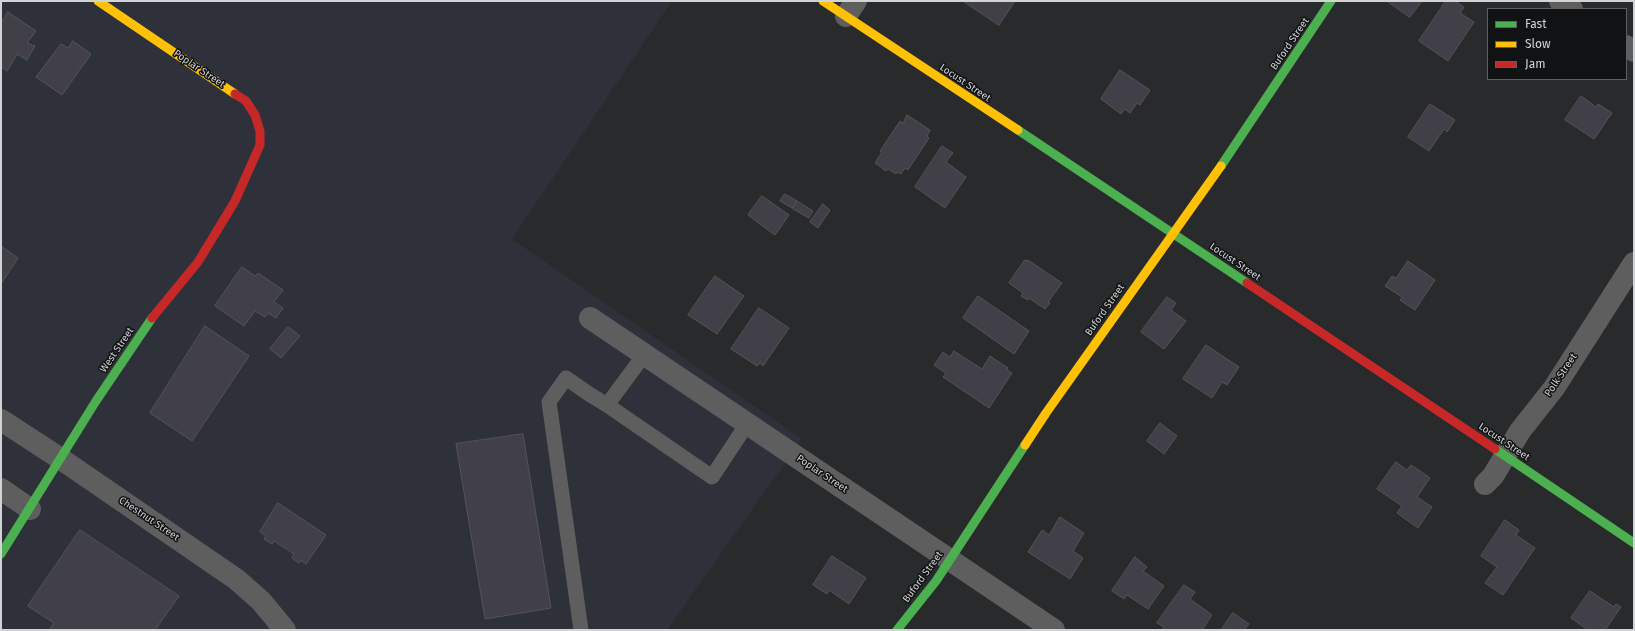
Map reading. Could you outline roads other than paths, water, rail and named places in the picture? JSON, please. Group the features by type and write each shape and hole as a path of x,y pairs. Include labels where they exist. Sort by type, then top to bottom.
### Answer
{"street":[{"name":"Poplar Street","path":"98,1 246,101 255,114 260,131 260,145 254,161"},
{"name":"Locust Street","path":"823,1 851,9 1173,233 1634,543"},
{"name":"Buford Street","path":"897,630 936,580 1046,413 1224,162 1331,1"},
{"path":"1560,1 1570,8"},
{"name":"West Street","path":"1,554 96,400 151,319 198,262 235,201 254,161"},
{"name":"Polk Street","path":"1485,484 1492,476 1520,431 1554,388 1634,263"},
{"name":"Poplar Street","path":"590,318 1054,630"},
{"name":"Chestnut Street","path":"1,420 236,578 261,600 285,630"},
{"path":"1,489 30,509"}],"lane":[{"path":"607,405 644,355"},
{"path":"581,630 549,402 566,378 712,477 747,424"}]}
